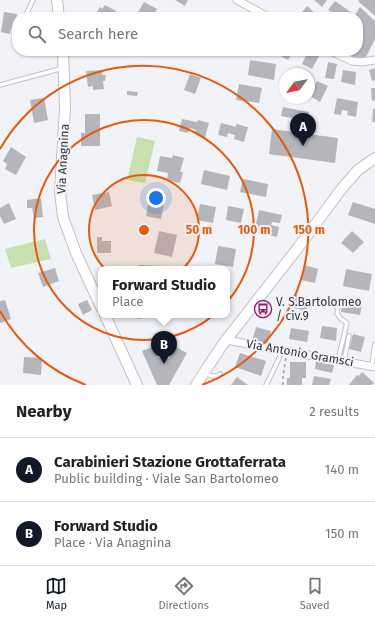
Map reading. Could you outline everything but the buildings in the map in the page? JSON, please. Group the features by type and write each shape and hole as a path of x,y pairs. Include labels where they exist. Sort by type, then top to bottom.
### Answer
{"main road":[{"path":"57,0 58,12"},
{"name":"Via Anagnina","path":"63,56 65,108 60,192 63,217 76,253 98,301"},
{"path":"196,385 226,340 348,181 358,170 375,158"},
{"path":"106,318 137,385"}],"street":[{"path":"237,0 259,12"},
{"path":"342,56 352,61 361,62 375,60"},
{"name":"Via Antonio Gramsci","path":"226,340 373,366"}],"lane":[{"path":"27,12 32,0"},
{"path":"0,85 64,68"},
{"path":"338,301 337,313 340,318 347,323 341,360"},
{"path":"341,360 349,336"},
{"path":"373,366 375,344"},
{"path":"266,385 285,350"},
{"path":"204,371 211,376 217,376 220,374"}],"path":[{"path":"284,385 283,376 285,350"}],"green space":[{"path":"137,137 155,141 145,183 127,180"},
{"path":"45,239 51,259 11,268 5,249"}],"place":[{"name":"Carabinieri Stazione Grottaferrata","path":"303,146"},
{"name":"V. S.Bartolomeo / civ.9","path":"263,309"},
{"name":"Forward Studio","path":"164,364"}]}
